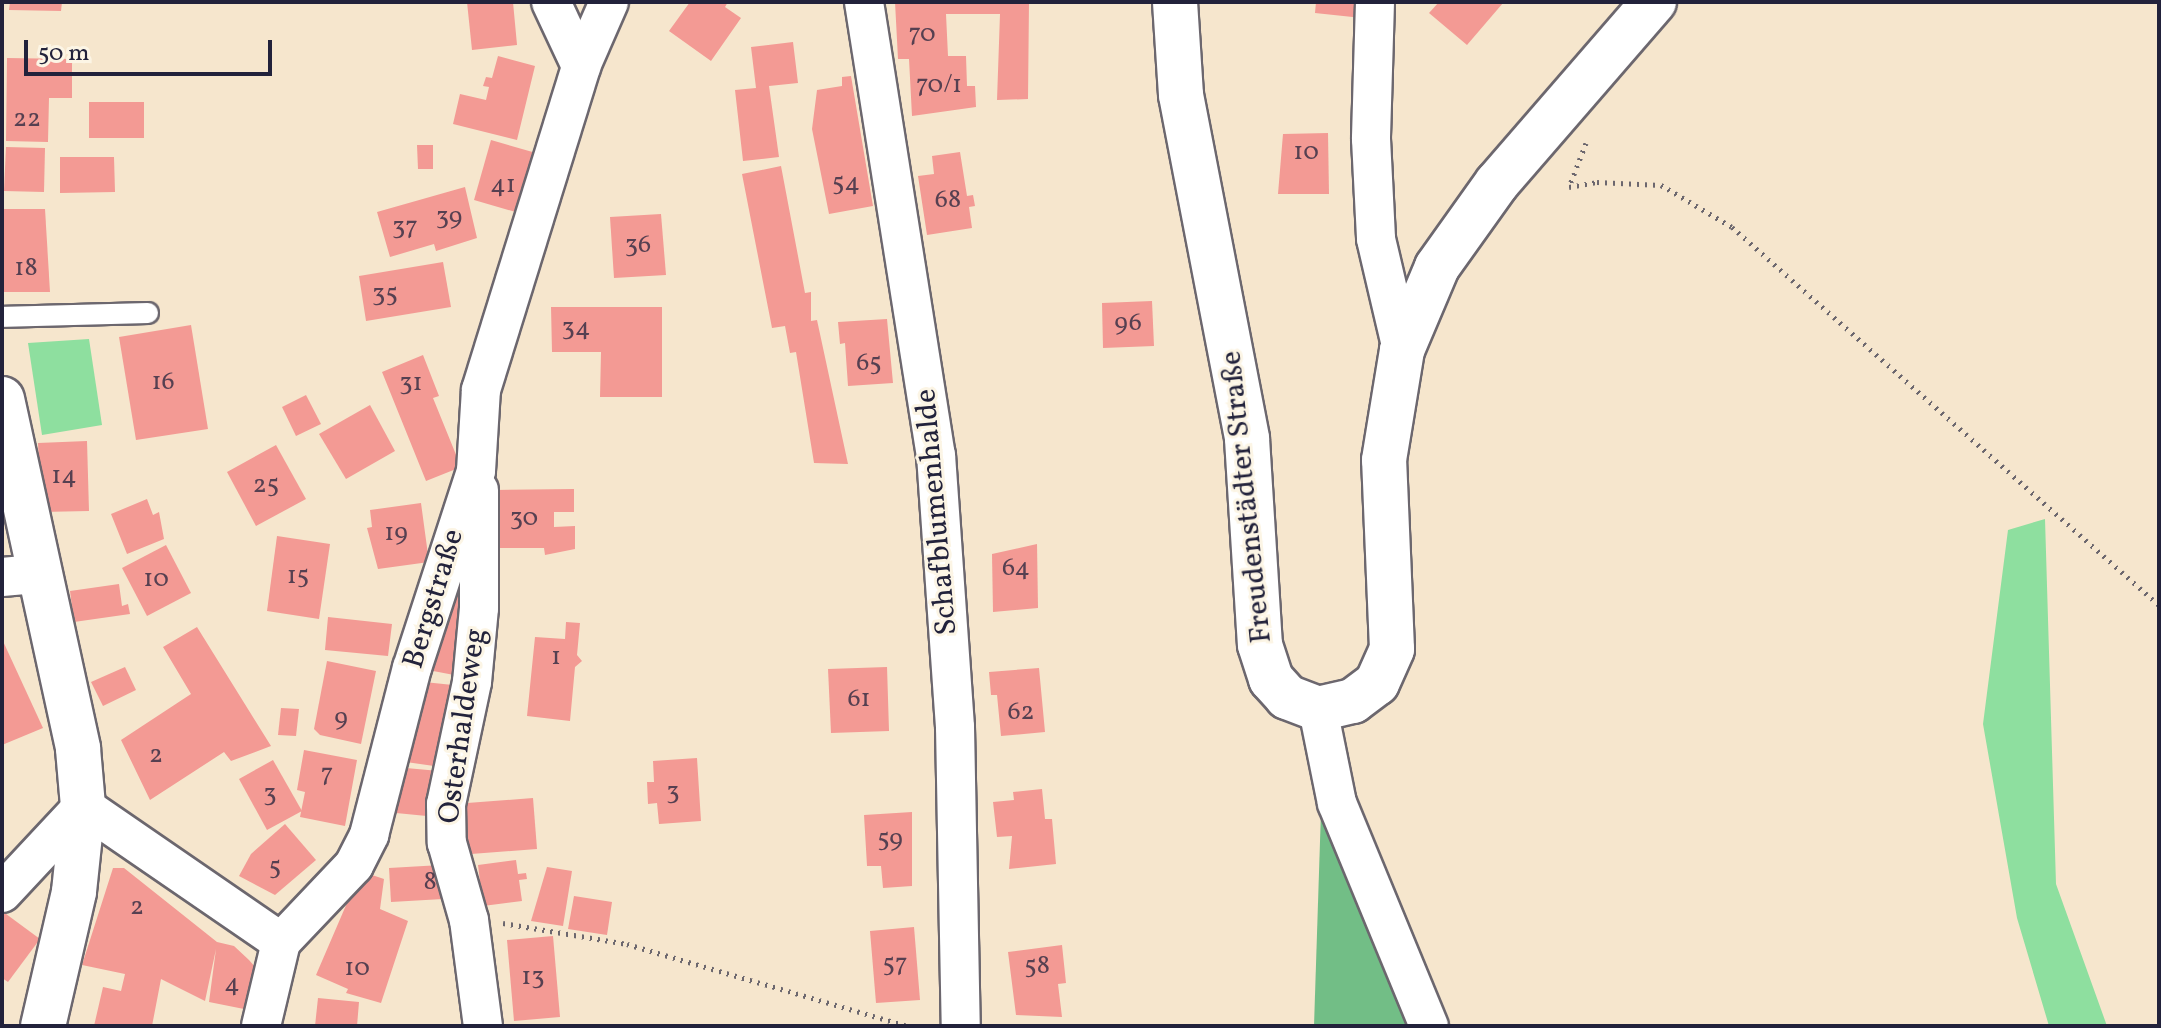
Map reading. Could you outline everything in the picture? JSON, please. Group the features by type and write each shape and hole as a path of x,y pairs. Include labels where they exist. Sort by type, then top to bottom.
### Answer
{"street":[{"path":"551,2 581,66"},
{"name":"Bergstraße","path":"281,942 354,865 369,835 412,668 476,471 481,390 581,66 609,2"},
{"name":"Schafblumenhalde","path":"864,2 936,455 955,727 961,1026"},
{"name":"Freudenstädter Straße","path":"1175,2 1181,95 1247,439 1260,645 1271,679 1287,697 1318,709"},
{"path":"1375,2 1371,139 1376,239 1402,350"},
{"path":"1429,1026 1337,803 1318,709 1353,701 1377,683 1392,649 1384,460 1402,350 1437,267 1497,183 1654,2"},
{"path":"2,399 19,576 78,749 83,806 74,892 43,1026"},
{"name":"Osterhaldeweg","path":"476,471 479,608 472,682 446,804 447,843 469,920 483,1026"},
{"path":"83,806 281,942 261,1026"},
{"path":"2,893 83,806"}],"lane":[{"path":"2,317 148,313"}],"path":[{"path":"1590,133 1569,187 1597,182 1661,185 1732,227 2159,605"},
{"path":"469,920 555,928 627,944 908,1026"}],"green space":[{"path":"89,339 102,425 42,435 28,343"},
{"path":"2045,519 2056,884 2107,1026 2049,1026 2017,918 1983,724 2008,530"},
{"path":"1321,811 1413,1026 1314,1026"}],"building":[{"path":"10,2 62,2 61,11 9,10"},
{"path":"467,2 513,2 517,45 472,50"},
{"path":"690,2 728,2 725,7 741,18 711,61 669,31"},
{"path":"895,2 1029,2 1028,99 997,100 1000,14 946,14 948,56 966,56 967,86 975,86 976,107 912,116 909,59 898,59"},
{"path":"1316,2 1363,2 1362,18 1315,13"},
{"path":"1439,2 1503,3 1467,45 1429,13"},
{"path":"793,42 798,83 769,86 779,157 743,161 735,90 756,88 751,47"},
{"path":"498,56 535,66 517,140 453,124 460,94 486,100 489,87 483,86 486,77 492,78"},
{"path":"7,58 72,59 72,98 49,98 48,142 6,141"},
{"path":"851,76 873,206 829,214 812,129 817,90 842,86 842,77"},
{"path":"89,102 144,102 144,138 89,138"},
{"path":"1328,133 1329,194 1278,194 1283,134"},
{"path":"491,140 536,153 519,213 474,200"},
{"path":"417,145 433,145 433,169 418,169"},
{"path":"6,147 45,148 44,192 4,191"},
{"path":"960,152 967,196 973,195 975,206 969,207 972,228 927,235 918,176 934,174 932,156"},
{"path":"60,157 114,157 115,192 60,193"},
{"path":"781,166 805,293 811,292 811,321 817,320 848,464 814,463 796,352 790,353 785,326 772,328 742,174"},
{"path":"465,187 477,238 436,251 434,244 390,257 377,212"},
{"path":"3,209 45,209 50,292 3,292"},
{"path":"661,214 666,275 614,278 610,217"},
{"path":"443,262 451,307 366,321 359,276"},
{"path":"1152,301 1154,346 1103,348 1102,303"},
{"path":"551,307 662,307 662,397 600,397 601,352 552,352"},
{"path":"887,319 893,383 848,386 845,343 840,344 838,322"},
{"path":"191,325 208,429 136,440 119,337"},
{"path":"423,355 439,396 433,398 461,467 426,481 382,372"},
{"path":"306,395 321,424 296,436 282,407"},
{"path":"370,405 395,451 346,479 319,434"},
{"path":"87,441 89,511 41,512 38,443"},
{"path":"276,445 306,499 256,526 227,472"},
{"path":"574,489 574,512 554,512 554,527 575,526 575,549 545,555 544,548 496,548 495,490"},
{"path":"147,499 153,515 159,512 164,539 127,554 111,514"},
{"path":"421,503 429,562 378,569 367,528 372,527 370,510"},
{"path":"277,536 330,544 319,619 267,611"},
{"path":"1037,544 1038,608 993,612 992,554"},
{"path":"166,545 191,593 147,616 122,568"},
{"path":"119,584 122,606 128,604 130,614 74,622 70,591"},
{"path":"450,586 465,588 454,675 428,670"},
{"path":"328,617 392,624 388,656 325,650"},
{"path":"566,622 580,623 577,655 582,661 575,667 570,721 527,716 535,637 565,639"},
{"path":"197,627 271,746 231,761 224,752 150,800 121,740 191,694 163,647"},
{"path":"2,639 43,728 2,745"},
{"path":"327,661 376,671 361,744 320,735 314,729"},
{"path":"125,667 136,690 103,706 91,682"},
{"path":"887,667 889,731 831,733 828,669"},
{"path":"1039,668 1045,732 1001,736 997,695 991,695 989,672"},
{"path":"424,682 453,685 441,767 406,762"},
{"path":"281,708 299,709 296,736 278,735"},
{"path":"304,750 357,760 345,826 300,817 305,792 297,790"},
{"path":"697,758 701,821 659,824 657,803 648,804 647,782 654,782 653,761"},
{"path":"273,760 302,811 267,830 239,779"},
{"path":"406,768 439,771 437,817 396,813"},
{"path":"1042,789 1045,819 1052,819 1056,864 1009,869 1012,836 997,837 993,802 1014,800 1013,792"},
{"path":"533,798 537,849 458,855 454,804"},
{"path":"912,812 912,886 883,888 881,866 867,866 864,815"},
{"path":"285,824 316,860 275,895 239,876 251,854"},
{"path":"516,860 518,874 526,873 527,879 519,880 522,901 483,906 478,865"},
{"path":"441,865 443,899 391,902 389,868"},
{"path":"547,867 572,871 563,926 531,921"},
{"path":"113,868 124,868 217,942 234,946 249,960 256,968 249,1010 209,1002 216,949 205,1001 161,979 152,1026 94,1026 103,987 121,991 125,974 82,965"},
{"path":"369,874 384,879 380,909 408,921 381,1003 346,993 348,989 316,975 350,896"},
{"path":"574,896 612,902 607,935 568,929"},
{"path":"2,911 40,939 8,982 2,978"},
{"path":"914,927 920,1000 876,1003 870,931"},
{"path":"553,936 560,1017 514,1021 507,940"},
{"path":"1062,945 1066,983 1058,984 1062,1017 1016,1015 1008,952"},
{"path":"318,998 359,1002 357,1026 315,1026"}]}
